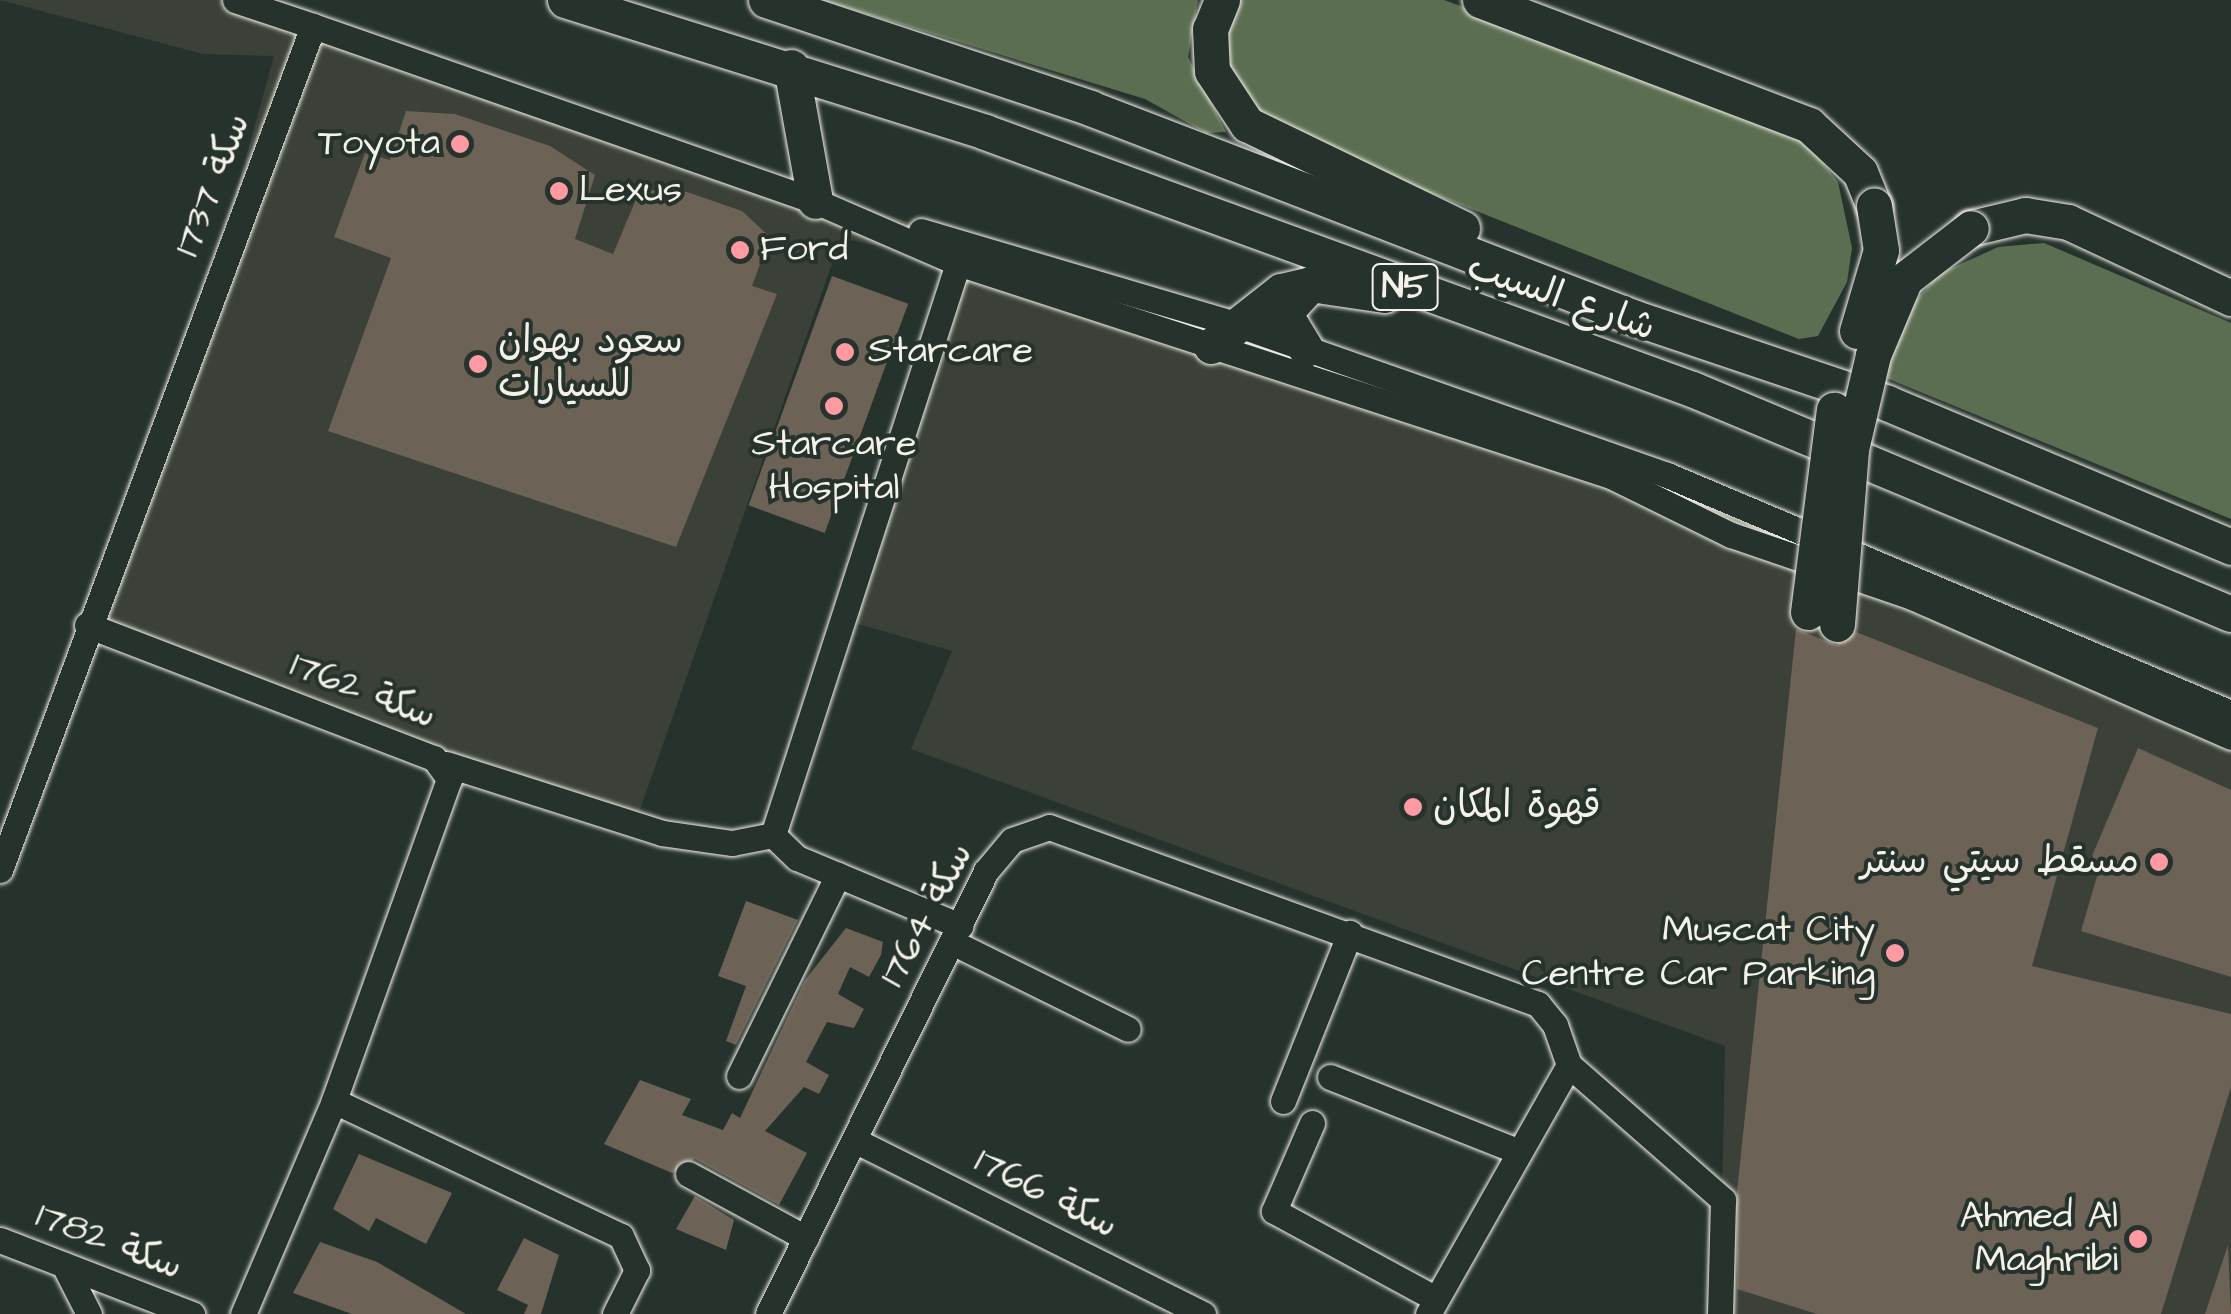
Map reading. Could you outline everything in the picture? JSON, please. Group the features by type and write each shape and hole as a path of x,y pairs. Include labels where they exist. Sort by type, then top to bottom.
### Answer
{"highway":[{"name":"شارع السيب","path":"565,0 791,67 1692,389 2231,614"},
{"name":"شارع السيب","path":"766,0 1090,108 1635,318 1887,403 2140,505 2231,547"},
{"path":"1222,0 1210,29 1212,71 1248,124 1610,296 1635,318"},
{"path":"1480,0 1809,125 1860,172 1874,206 1881,250 1828,441 1822,618 1851,450 1873,355 1905,279 1971,228 2025,215 2068,222 2231,298"},
{"path":"791,67 815,202"},
{"path":"1306,349 1284,313 1311,284"},
{"path":"1225,336 1281,291 1311,284 1454,306"},
{"path":"2140,505 2231,531"}],"street":[{"path":"234,0 815,202 1225,336 1612,476 1731,535 1912,597 2231,737"},
{"name":"سكة 1737","path":"0,870 87,625 313,26"},
{"path":"815,202 958,262 1225,336 1306,349 1683,481 2231,714"},
{"path":"773,835 958,262"},
{"name":"سكة 1762","path":"87,625 446,764 450,779 334,1100 243,1314"},
{"path":"446,764 662,833 732,843 773,835 838,875 956,934 1128,1029"},
{"name":"سكة 1764","path":"768,1314 996,855 1050,827 1538,1004 1569,1065"},
{"path":"739,1076 838,875"},
{"path":"1283,1101 1350,933"},
{"path":"1312,1122 1274,1212 1432,1306 1514,1150 1569,1065 1723,1200 1720,1314"},
{"path":"1330,1077 1514,1150"},
{"path":"334,1100 621,1236 637,1270 615,1314"},
{"name":"سكة 1766","path":"856,1141 1203,1314"},
{"path":"688,1174 806,1238"},
{"name":"سكة 1782","path":"0,1240 192,1314"},
{"path":"64,1265 89,1314"}],"shaded area":[{"path":"0,0 235,0 1473,408 2231,713 2231,1314 1720,1314 1725,1046 911,749 952,651 848,621 957,262 841,238 637,818 446,764 87,625 198,330 274,56 203,54"}],"green space":[{"path":"822,0 1198,0 1188,57 1226,132 1206,133 1145,99"},
{"path":"1235,0 1444,0 1753,112 1810,147 1838,182 1852,248 1847,282 1818,336 1799,339 1315,147 1251,109 1221,50"},
{"path":"2044,243 2231,323 2231,519 1879,375 1910,307 1939,274 1998,247"}],"building":[{"name":"سعود بهوان للسيارات","path":"406,111 455,114 550,146 595,175 575,239 613,254 640,190 687,192 742,211 770,237 752,286 777,294 676,547 328,431 391,258 334,237 365,153 390,160"},
{"name":"Starcare Hospital","path":"832,276 908,304 825,533 749,505"},
{"name":"Muscat City Centre Car Parking","path":"1796,629 1836,645 1856,632 2098,728 2032,966 2231,1014 2231,1087 2161,1314 1817,1314 1737,1289 1737,1192"},
{"name":"مسقط سيتي سنتر","path":"2138,748 2231,790 2231,977 2081,931 2098,873 2086,870"},
{"path":"746,901 798,920 736,1045 726,1041 746,986 718,976"},
{"path":"846,928 883,942 881,955 869,977 850,967 838,994 864,1009 854,1028 827,1022 806,1062 829,1075 819,1094 804,1087 765,1131 807,1153 779,1205 695,1159 672,1173 604,1144 640,1080 691,1099 682,1115 723,1130 732,1113 740,1118 805,980"},
{"path":"359,1154 452,1193 426,1244 376,1218 369,1231 333,1209"},
{"path":"695,1196 734,1220 726,1250 676,1229"},
{"path":"524,1238 559,1255 541,1314 524,1314 528,1305 497,1290"},
{"path":"320,1242 377,1262 466,1314 352,1314 293,1293"},
{"path":"2228,1245 2231,1314 2205,1314"}],"place":[{"name":"Toyota","path":"460,144"},
{"name":"Lexus","path":"559,191"},
{"name":"Ford","path":"740,250"},
{"name":"Starcare","path":"845,352"},
{"name":"سعود بهوان للسيارات","path":"478,364"},
{"name":"Starcare Hospital","path":"834,406"},
{"name":"قهوة المكان","path":"1413,807"},
{"name":"مسقط سيتي سنتر","path":"2159,862"},
{"name":"Muscat City Centre Car Parking","path":"1895,953"},
{"name":"Ahmed Al Maghribi","path":"2138,1239"}]}
